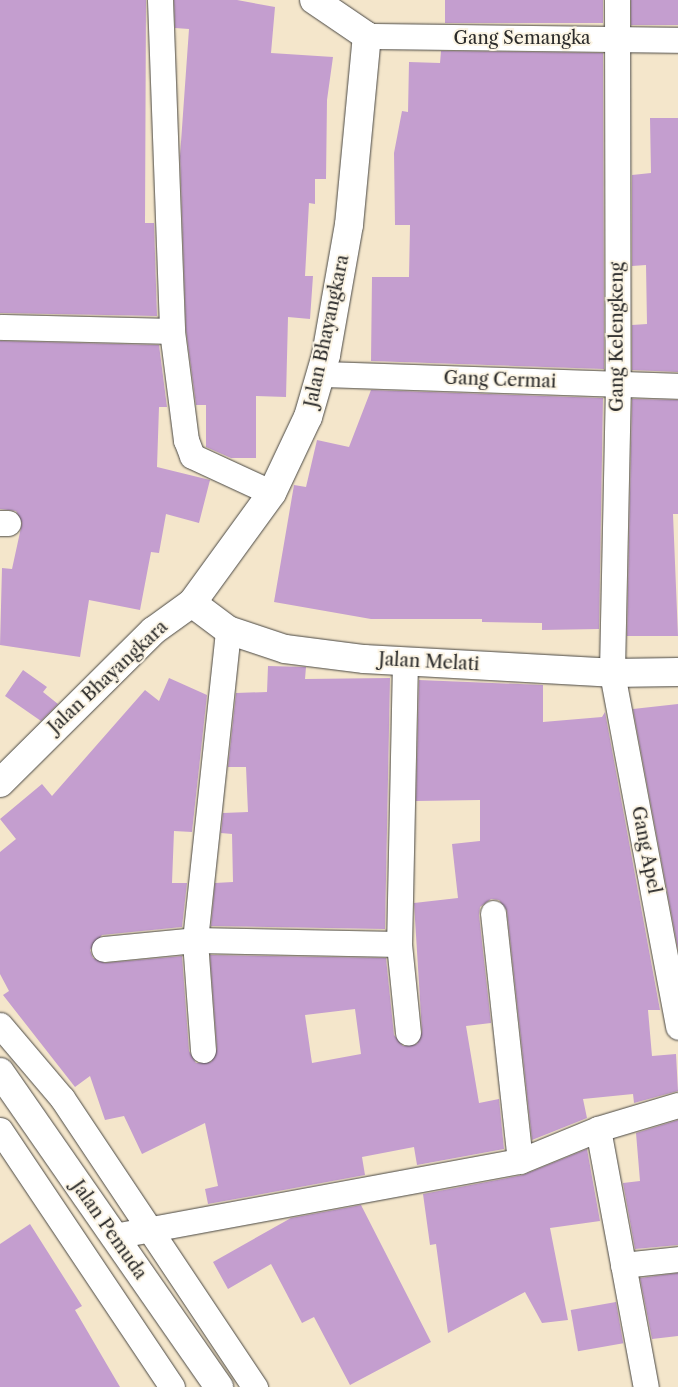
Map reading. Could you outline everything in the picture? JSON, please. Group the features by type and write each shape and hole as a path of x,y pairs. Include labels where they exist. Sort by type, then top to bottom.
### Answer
{"street":[{"path":"160,0 172,331 186,440 192,456 272,493"},
{"path":"314,0 367,36"},
{"name":"Gang Kelengkeng","path":"612,673 618,384 617,0"},
{"name":"Gang Semangka","path":"367,36 678,40"},
{"name":"Jalan Bhayangkara","path":"0,783 152,631 192,603 272,493 308,417 321,374 349,225 367,36"},
{"path":"0,326 172,331"},
{"name":"Gang Cermai","path":"321,374 678,386"},
{"name":"Jalan Melati","path":"192,603 228,630 285,649 405,661 612,673 678,672"},
{"path":"203,1050 195,940 228,630"},
{"path":"405,661 399,944 408,1033"},
{"name":"Gang Apel","path":"612,673 678,1027"},
{"path":"493,913 520,1161"},
{"path":"104,949 195,940 399,944"},
{"path":"0,1025 62,1098 255,1387"},
{"name":"Jalan Pemuda","path":"0,1072 220,1387"},
{"path":"114,1236 149,1228 520,1161 598,1129 678,1105"},
{"path":"598,1129 646,1387"},
{"path":"0,1130 172,1387"},
{"path":"623,1265 678,1260"}],"building":[{"path":"0,0 146,0 145,223 154,223 157,316 0,313"},
{"path":"174,0 237,0 275,7 271,53 333,57 327,100 326,179 315,179 315,204 309,203 305,276 313,276 310,319 288,317 286,397 256,396 256,458 231,458 206,447 206,405 196,405 186,330 180,156 189,29 175,28"},
{"path":"445,0 603,0 603,23 445,23"},
{"path":"631,0 678,0 678,25 631,25"},
{"path":"441,51 603,53 604,369 371,361 372,277 409,277 410,225 395,225 394,153 402,111 408,112 409,62 440,63"},
{"path":"650,118 678,118 678,372 632,370 632,325 647,324 646,265 632,266 632,175 651,173"},
{"path":"0,341 159,345 167,407 159,407 157,467 210,480 199,523 166,514 159,553 151,552 140,610 89,600 80,657 0,645 2,568 12,569 22,523 16,511 0,509"},
{"path":"371,390 603,398 599,629 542,630 542,623 482,622 482,619 371,619 274,602 294,485 306,487 317,440 349,447"},
{"path":"632,399 678,400 678,514 673,514 678,636 627,636"},
{"path":"268,666 306,667 305,679 390,678 385,929 211,926 215,883 233,882 232,834 221,833 223,813 248,812 246,767 228,767 236,693 267,692"},
{"path":"23,670 47,687 43,692 58,704 41,721 5,696"},
{"path":"169,678 207,695 192,832 174,831 172,883 187,883 182,927 102,935 90,950 93,958 105,963 182,956 189,1051 196,1063 211,1062 217,1049 210,955 386,958 394,1035 403,1046 417,1044 422,1032 414,903 458,898 452,844 480,841 480,800 416,801 419,680 543,685 543,722 602,717 605,712 660,1010 648,1010 652,1056 676,1054 678,1091 634,1103 633,1094 583,1099 587,1118 532,1140 507,911 499,900 491,899 480,907 479,915 491,1023 466,1026 479,1103 499,1099 504,1149 417,1165 414,1147 362,1157 365,1175 208,1204 205,1189 218,1186 205,1123 142,1154 124,1116 105,1120 90,1076 75,1087 3,995 9,991 0,974 0,852 16,839 0,819 42,784 52,796 145,690 159,701","holes":["355,1009 361,1054 312,1063 305,1015"]},
{"path":"678,704 678,949 633,709"},
{"path":"678,1120 678,1245 635,1249 623,1183 640,1181 636,1133"},
{"path":"587,1149 600,1221 550,1228 568,1320 542,1323 525,1292 448,1333 436,1244 430,1245 423,1194 523,1175"},
{"path":"361,1205 431,1342 350,1385 314,1317 302,1323 271,1264 228,1289 213,1262 291,1218"},
{"path":"30,1224 82,1306 75,1310 120,1387 0,1387 0,1244"},
{"path":"678,1273 678,1336 652,1339 640,1278"},
{"path":"616,1302 623,1343 578,1351 571,1310"}]}
